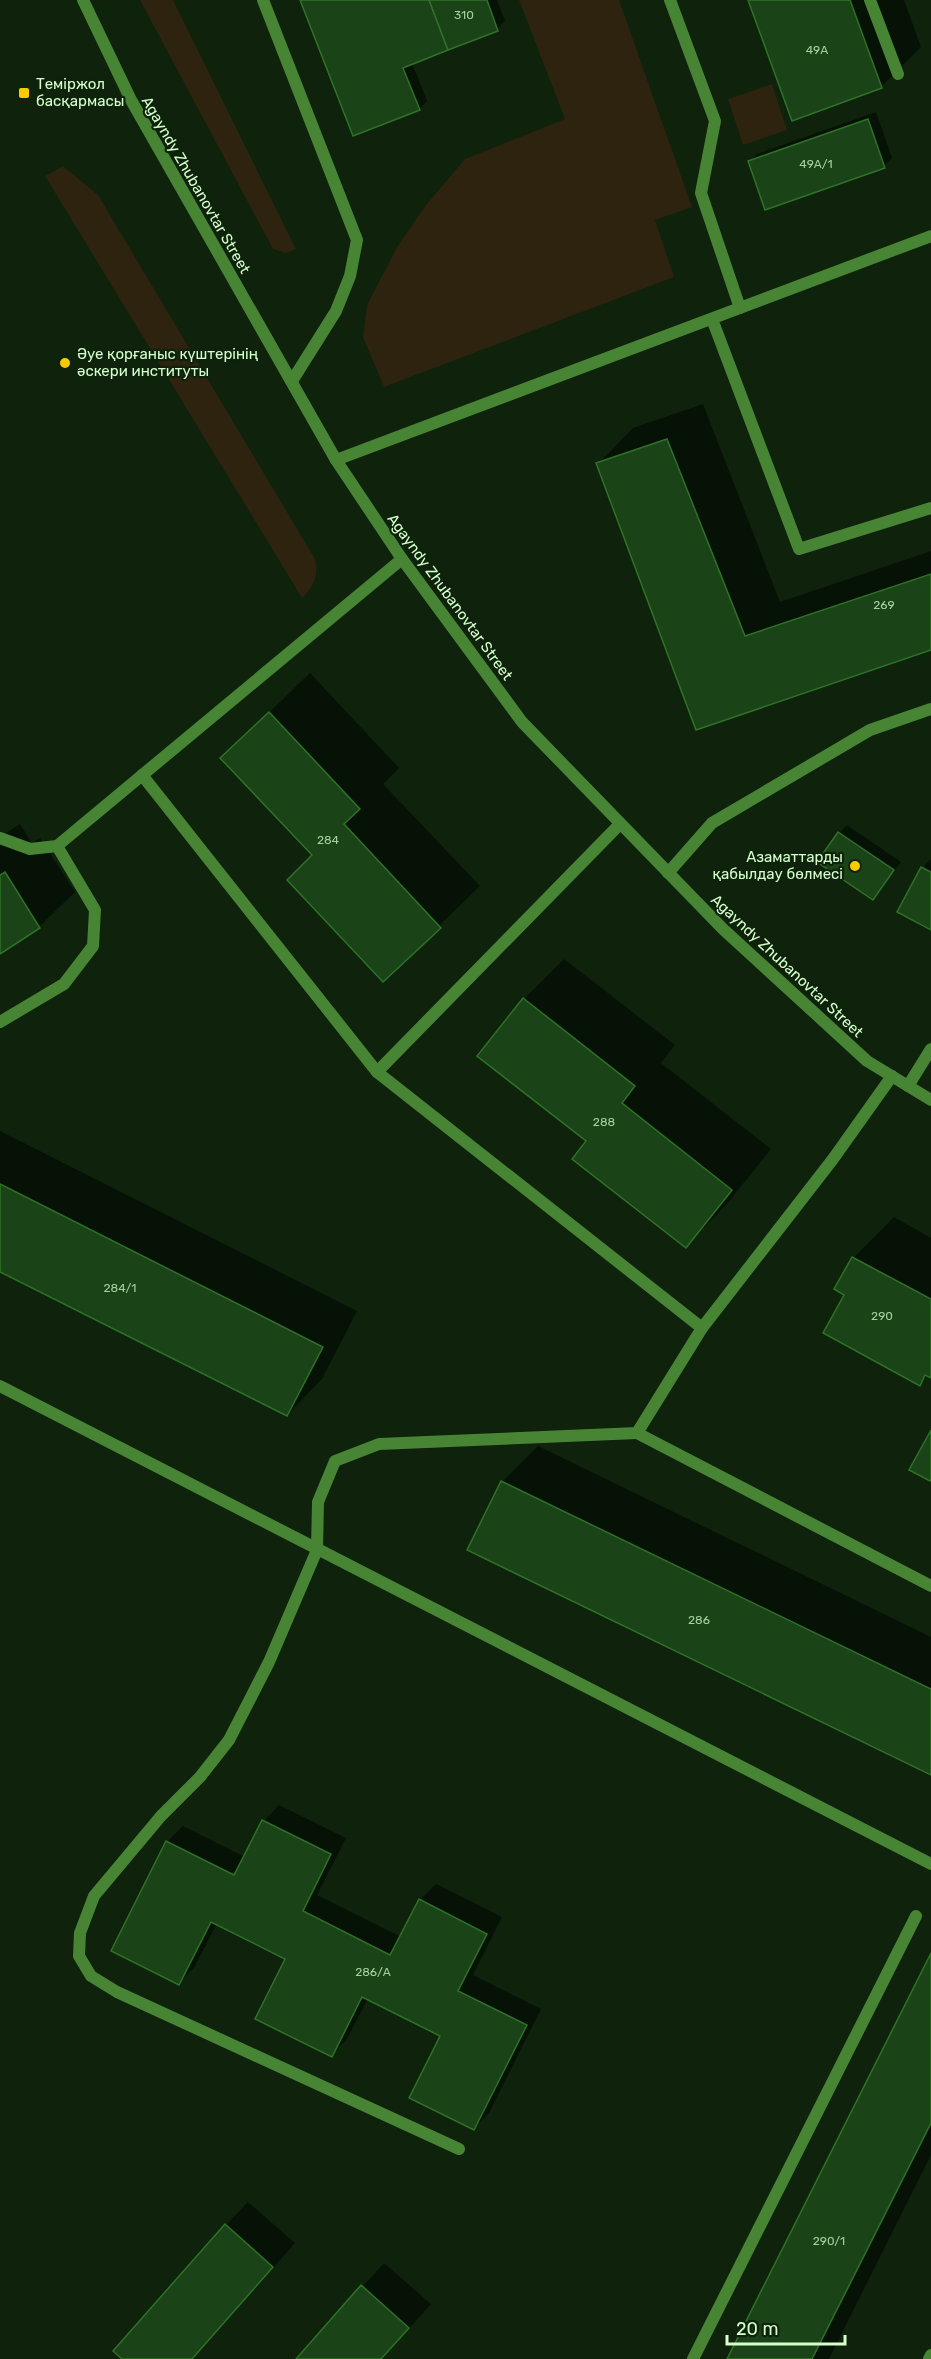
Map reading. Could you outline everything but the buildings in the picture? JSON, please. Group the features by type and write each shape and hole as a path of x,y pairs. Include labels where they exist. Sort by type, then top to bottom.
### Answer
{"street":[{"name":"Agayndy Zhubanovtar Street","path":"83,0 131,100 336,460 402,559 522,722 723,929 867,1061 931,1100"},
{"path":"263,0 357,240 350,276 336,310 292,381"},
{"path":"670,0 715,121 701,193 740,308"},
{"path":"870,0 898,74"},
{"path":"336,460 931,236"},
{"path":"712,319 799,549 931,508"},
{"path":"0,838 30,849 57,846 402,559"},
{"path":"668,873 712,823 870,730 931,709"},
{"path":"142,775 377,1072 702,1328"},
{"path":"377,1072 620,824"},
{"path":"0,1022 64,984 93,946 95,910 57,846"},
{"path":"908,1086 931,1049"},
{"path":"637,1433 702,1328 833,1159 892,1076"},
{"path":"0,1386 931,1864"},
{"path":"459,2149 117,1992 91,1976 79,1956 80,1933 94,1896 161,1816 200,1777 229,1740 269,1662 317,1550 318,1503 335,1461 379,1444 637,1433 931,1586"},
{"path":"693,2359 916,1916"},
{"path":"929,2359 931,2355"}],"shaded area":[{"path":"140,0 173,0 296,249 286,253 273,249"},
{"path":"519,0 619,0 692,207 655,220 674,277 384,387 363,337 367,305 397,247 426,205 465,159 565,119"},
{"path":"772,84 787,130 743,145 728,99"},
{"path":"63,166 98,195 315,559 314,580 302,598 45,176"}],"place":[{"name":"Теміржол басқармасы","path":"24,93"},
{"name":"Әуе қорғаныс күштерінің әскери институты","path":"65,363"},
{"name":"Азаматтарды қабылдау бөлмесі","path":"855,866"}]}
